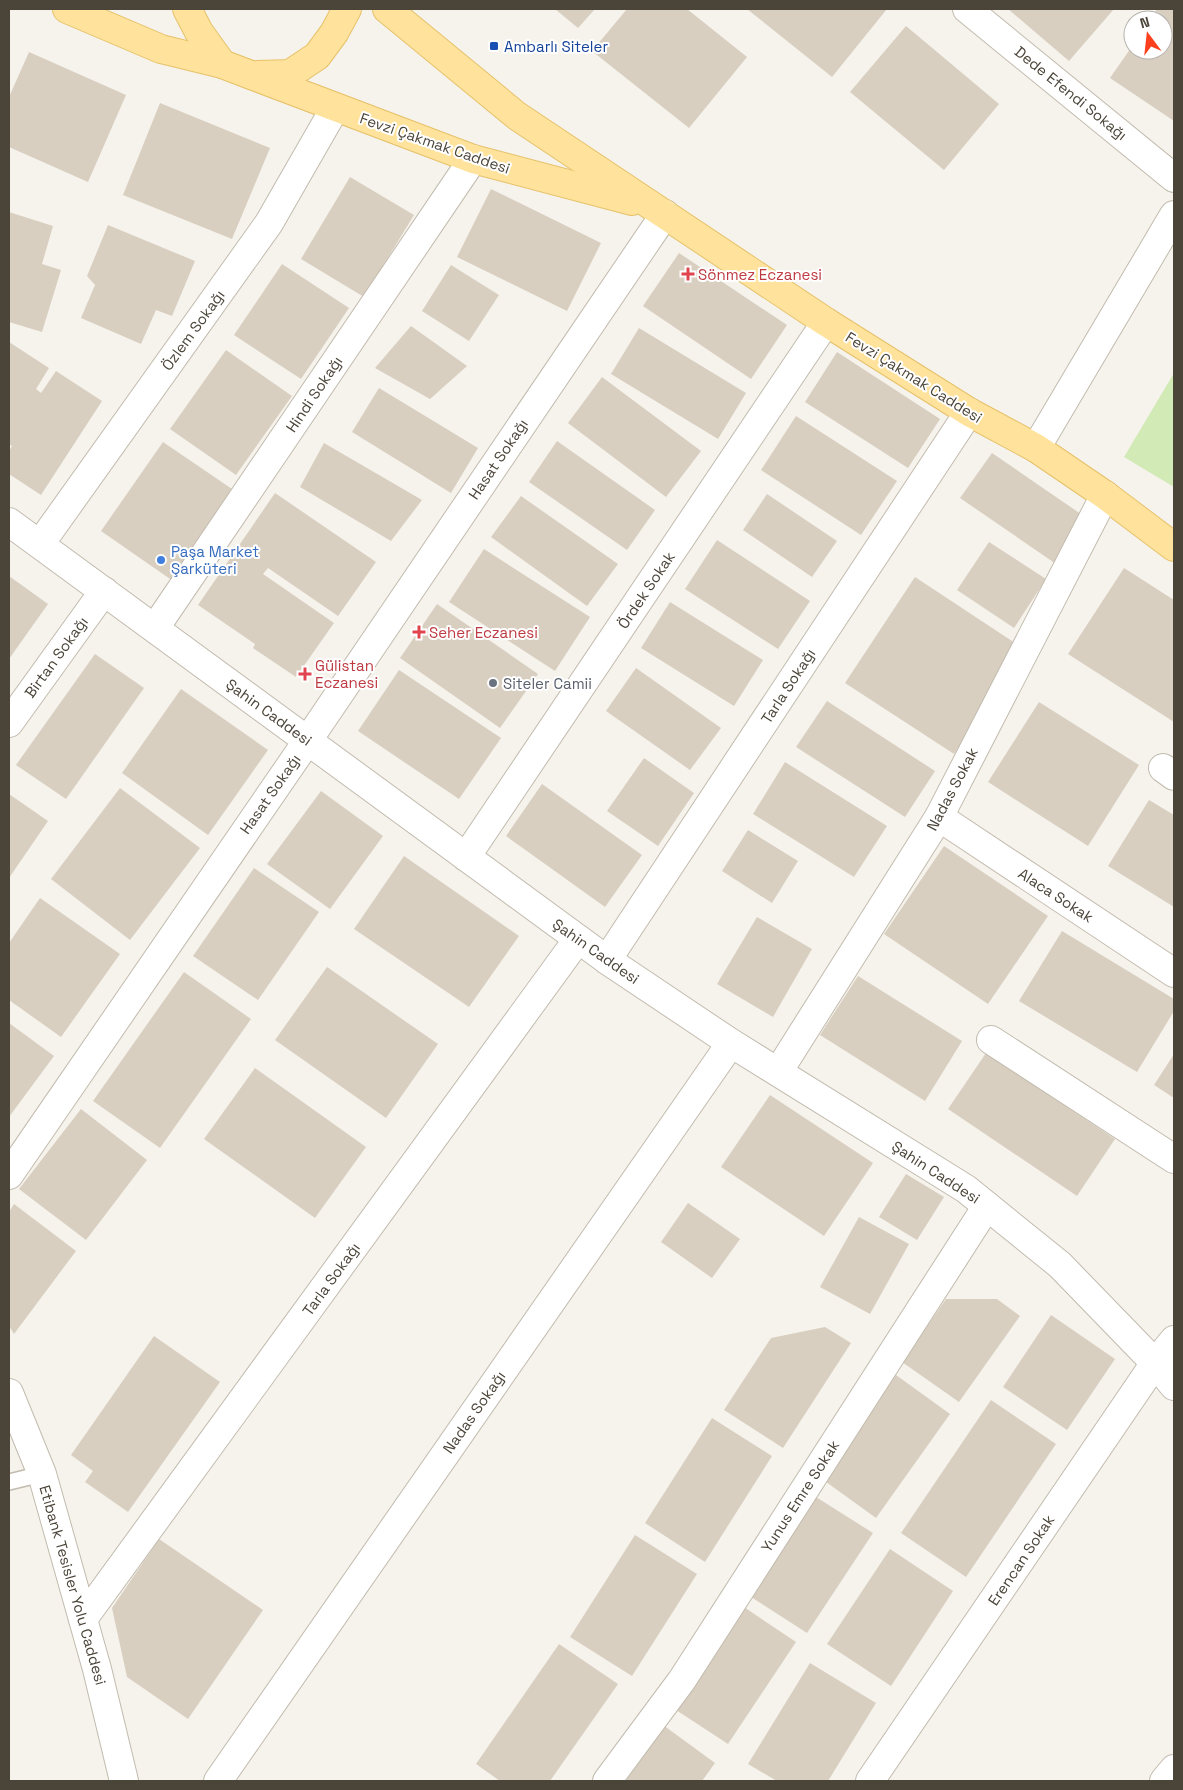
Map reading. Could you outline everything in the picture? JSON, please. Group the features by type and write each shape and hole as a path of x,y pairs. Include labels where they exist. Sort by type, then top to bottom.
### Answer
{"main road":[{"name":"Fevzi Çakmak Caddesi","path":"67,9 161,48 222,64 249,76 473,159 659,210"},
{"path":"187,9 199,32 222,64"},
{"path":"249,76 290,74 317,56 334,33 347,9"},
{"name":"Fevzi Çakmak Caddesi","path":"387,9 517,116 826,322 969,412 1036,448 1105,495 1174,547"}],"street":[{"name":"Dede Efendi Sokağı","path":"967,9 1174,178"},
{"name":"Özlem Sokağı","path":"40,544 269,223 335,108"},
{"name":"Hindi Sokağı","path":"155,628 473,159"},
{"name":"Hasat Sokağı","path":"9,1175 308,740 659,210"},
{"path":"1036,448 1174,215"},
{"name":"Ördek Sokak","path":"466,857 826,322"},
{"name":"Tarla Sokağı","path":"607,960 969,412"},
{"name":"Nadas Sokak","path":"778,1072 939,817 1105,495"},
{"name":"Şahin Caddesi","path":"9,522 607,960 731,1043 966,1189 1060,1265 1155,1363 1174,1386"},
{"name":"Birtan Sokağı","path":"9,723 104,591"},
{"name":"Alaca Sokak","path":"939,817 1174,973"},
{"name":"Tarla Sokağı","path":"83,1619 578,939"},
{"path":"991,1040 1174,1160"},
{"name":"Nadas Sokağı","path":"218,1781 731,1043"},
{"name":"Yunus Emre Sokak","path":"607,1781 682,1680 987,1206"},
{"name":"Erencan Sokak","path":"870,1781 1155,1363 1174,1340"},
{"name":"Etibank Tesisler Yolu Caddesi","path":"9,1393 42,1474 83,1619 124,1781"},
{"path":"1164,1781 1174,1769"}],"lane":[{"path":"9,1482 42,1474"}],"green space":[{"path":"1174,373 1174,487 1124,457"}],"building":[{"path":"555,9 595,9 578,28"},
{"path":"627,9 687,9 747,57 689,128 592,51"},
{"path":"747,9 887,9 832,77"},
{"path":"1008,9 1114,9 1069,61"},
{"path":"1174,9 1174,121 1110,78 1123,59 1173,60 1173,10 1156,10"},
{"path":"906,26 999,104 944,170 850,92"},
{"path":"29,52 126,95 88,182 9,147 9,97"},
{"path":"160,103 270,148 232,239 123,195"},
{"path":"350,177 414,215 364,297 301,259"},
{"path":"491,189 601,243 567,311 457,257"},
{"path":"9,212 53,226 42,264 61,270 42,332 9,322"},
{"path":"108,225 195,261 172,316 156,310 141,344 81,318 95,285 87,276"},
{"path":"679,253 787,325 751,379 643,306"},
{"path":"282,264 349,308 301,379 234,335"},
{"path":"451,265 499,295 469,341 422,311"},
{"path":"411,326 467,366 430,399 375,368"},
{"path":"639,328 746,393 718,439 611,374"},
{"path":"9,342 49,368 36,389 41,393 56,371 102,401 41,495 9,474 9,451 12,446 9,444"},
{"path":"226,350 292,396 236,475 170,429"},
{"path":"837,352 940,419 908,468 805,402"},
{"path":"602,377 701,451 666,497 568,423"},
{"path":"379,388 478,448 451,493 352,432"},
{"path":"796,416 897,481 861,535 761,470"},
{"path":"557,441 655,510 627,550 529,482"},
{"path":"163,442 235,491 173,581 101,531"},
{"path":"324,443 422,500 391,541 300,487"},
{"path":"992,453 1091,521 1059,566 960,498"},
{"path":"275,493 376,562 338,616 268,568 263,574 334,623 296,677 253,648 255,644 198,605"},
{"path":"767,494 837,541 812,577 743,530"},
{"path":"521,496 618,564 587,606 491,537"},
{"path":"717,540 810,601 778,649 685,589"},
{"path":"989,542 1046,579 1014,628 957,590"},
{"path":"484,549 590,617 555,671 449,602"},
{"path":"1124,568 1174,600 1174,722 1068,654"},
{"path":"9,576 48,604 9,659"},
{"path":"915,577 1024,649 954,754 845,683"},
{"path":"670,602 763,660 734,706 641,648"},
{"path":"437,604 538,674 500,728 400,658"},
{"path":"95,654 144,688 66,799 16,765"},
{"path":"636,668 721,728 690,770 606,711"},
{"path":"399,670 501,738 459,799 358,731"},
{"path":"181,689 268,750 208,835 122,773"},
{"path":"827,701 935,771 905,817 796,747"},
{"path":"1039,702 1139,765 1088,846 988,782"},
{"path":"644,758 694,793 658,846 607,811"},
{"path":"785,762 887,826 854,877 753,814"},
{"path":"542,784 642,855 605,907 506,836"},
{"path":"120,788 200,848 130,940 51,879"},
{"path":"321,791 383,836 330,909 267,864"},
{"path":"9,794 48,821 9,878"},
{"path":"1149,800 1174,815 1174,907 1108,866"},
{"path":"748,830 798,861 772,903 722,871"},
{"path":"944,846 1048,916 988,1004 884,934"},
{"path":"404,856 519,936 469,1007 354,929"},
{"path":"254,868 319,912 258,1000 193,956"},
{"path":"40,898 120,954 61,1037 9,1000 9,943"},
{"path":"757,917 812,949 773,1017 717,984"},
{"path":"1062,931 1174,999 1174,1011 1137,1072 1019,1001"},
{"path":"327,967 438,1044 386,1118 275,1040"},
{"path":"184,972 251,1019 160,1148 93,1101"},
{"path":"858,976 962,1041 925,1101 820,1035"},
{"path":"9,1023 54,1056 9,1117"},
{"path":"986,1053 1115,1139 1077,1196 948,1109"},
{"path":"1174,1054 1174,1098 1154,1085"},
{"path":"255,1068 366,1147 315,1218 204,1139"},
{"path":"770,1095 873,1163 824,1236 721,1167"},
{"path":"81,1109 147,1160 86,1240 19,1189"},
{"path":"906,1174 944,1197 917,1240 879,1217"},
{"path":"688,1203 740,1239 712,1278 661,1242"},
{"path":"14,1204 76,1251 14,1334 9,1326 9,1212"},
{"path":"859,1217 909,1244 870,1314 820,1287"},
{"path":"946,1299 997,1299 1020,1316 959,1402 902,1362"},
{"path":"1051,1315 1115,1359 1067,1430 1003,1387"},
{"path":"825,1327 851,1343 783,1448 724,1410 771,1338"},
{"path":"154,1336 220,1382 128,1512 85,1482 93,1471 71,1455"},
{"path":"896,1375 950,1414 876,1518 822,1479"},
{"path":"991,1400 1056,1444 966,1577 901,1533"},
{"path":"712,1418 772,1456 705,1562 645,1523"},
{"path":"816,1497 873,1533 807,1633 751,1597"},
{"path":"635,1535 697,1574 632,1676 570,1637"},
{"path":"159,1539 263,1610 188,1719 127,1677 112,1608"},
{"path":"890,1549 953,1591 891,1686 827,1644"},
{"path":"741,1605 796,1642 728,1744 673,1708"},
{"path":"559,1644 618,1684 550,1781 500,1781 476,1764"},
{"path":"810,1663 876,1703 828,1781 777,1781 748,1764"},
{"path":"663,1725 715,1763 702,1781 622,1781"}],"place":[{"name":"Ambarlı Siteler","path":"494,46"},
{"name":"Sönmez Eczanesi","path":"688,274"},
{"name":"Paşa Market Şarküteri","path":"161,560"},
{"name":"Seher Eczanesi","path":"419,632"},
{"name":"Gülistan Eczanesi","path":"305,674"},
{"name":"Siteler Camii","path":"493,683"}]}
